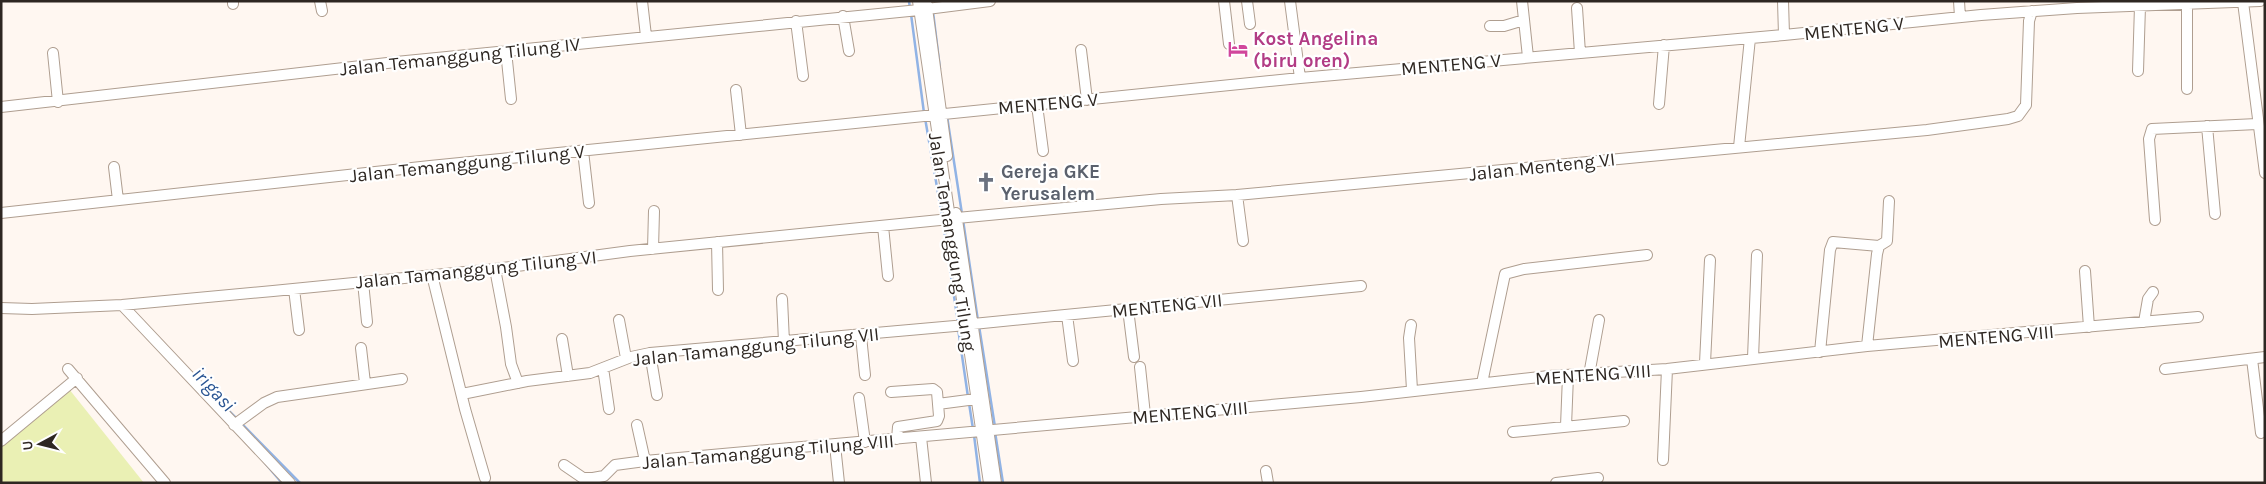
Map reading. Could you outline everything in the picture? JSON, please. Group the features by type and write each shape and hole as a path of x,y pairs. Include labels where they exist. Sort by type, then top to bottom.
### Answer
{"street":[{"path":"642,1 646,36"},
{"name":"Jalan Temanggung Tilung IV","path":"1,107 844,16 922,5 990,1"},
{"path":"1224,1 1229,44"},
{"path":"1247,1 1250,24"},
{"path":"1290,1 1300,78"},
{"path":"1522,1 1528,57"},
{"path":"1782,1 1784,35"},
{"path":"1959,1 1960,17"},
{"name":"MENTENG V","path":"938,114 1300,78 1784,35 1960,17 2032,11 2260,1"},
{"path":"2243,2 2257,124 2265,173"},
{"path":"2186,89 2187,4"},
{"name":"Jalan Temanggung Tilung","path":"922,5 970,325 976,399 985,431 989,483"},
{"path":"2138,71 2140,6"},
{"path":"1577,8 1580,53"},
{"name":"Jalan Menteng VI","path":"953,219 1161,199 1237,195 1927,130 2014,118 2024,109 2027,98 2028,37 2032,11"},
{"path":"844,16 849,51"},
{"path":"1490,26 1504,26 1524,20"},
{"path":"796,21 803,76"},
{"path":"1739,147 1750,38"},
{"path":"1659,104 1664,45"},
{"path":"1081,50 1087,100"},
{"path":"506,51 511,99"},
{"path":"53,53 58,102"},
{"path":"736,90 741,135"},
{"path":"1037,105 1043,151"},
{"name":"Jalan Temanggung Tilung V","path":"1,212 938,114"},
{"path":"2154,220 2150,132 2155,128 2257,124"},
{"path":"2207,126 2215,214"},
{"path":"583,150 589,203"},
{"path":"114,167 118,200"},
{"path":"1237,195 1243,241"},
{"path":"1820,352 1830,250 1833,242 1839,241 1878,246 1887,241 1889,201"},
{"path":"653,249 654,211"},
{"name":"Jalan Tamanggung Tilung VI","path":"1,308 32,309 122,305 294,289 495,269 716,242 953,219"},
{"path":"883,226 888,276"},
{"path":"716,242 718,290"},
{"path":"1867,346 1878,246"},
{"path":"1482,383 1506,274 1524,269 1648,255"},
{"path":"1753,358 1757,255"},
{"path":"1705,363 1710,260"},
{"path":"495,269 506,327 510,364 518,383"},
{"path":"2085,271 2089,327"},
{"path":"432,275 462,394 486,478"},
{"path":"363,282 367,322"},
{"name":"MENTENG VII","path":"970,325 1361,286"},
{"path":"294,289 299,330"},
{"path":"2144,322 2148,298 2153,292"},
{"path":"782,299 784,342"},
{"path":"122,305 290,483"},
{"path":"1128,309 1134,357"},
{"path":"1067,315 1073,361"},
{"name":"MENTENG VIII","path":"985,431 1145,415 1361,397 1482,383 1667,369 1705,363 1867,346 2198,317"},
{"path":"619,320 626,358"},
{"path":"1589,375 1599,320"},
{"path":"970,325 985,431 996,483"},
{"name":"Jalan Tamanggung Tilung VII","path":"462,394 568,376 603,368 626,358 650,353 970,325"},
{"path":"1411,325 1408,338 1412,390"},
{"path":"861,336 865,375"},
{"path":"562,339 568,376"},
{"path":"361,348 365,383"},
{"path":"650,353 657,395"},
{"path":"2165,369 2265,357"},
{"path":"2252,358 2261,433"},
{"path":"1140,367 1145,415"},
{"path":"603,368 609,409"},
{"path":"68,369 165,483"},
{"path":"1663,460 1667,369"},
{"path":"1566,426 1568,376"},
{"path":"1,441 77,378"},
{"path":"234,425 264,403 277,397 402,379"},
{"path":"891,392 933,389 937,392 939,416 937,421 898,427 898,440"},
{"path":"859,398 865,442"},
{"path":"938,404 976,399"},
{"path":"1513,432 1624,421"},
{"path":"637,425 645,461"},
{"name":"Jalan Tamanggung Tilung VIII","path":"564,465 583,478 593,478 604,476 615,465 645,461 985,431"},
{"path":"921,437 926,483"},
{"path":"835,445 839,483"},
{"path":"1266,471 1268,483"},
{"path":"1556,483 1598,478"}],"green space":[{"path":"69,389 144,483 1,483 1,447"}],"waterway":[{"path":"909,1 910,9"},
{"path":"933,12 940,69"},
{"path":"911,14 924,113"},
{"path":"947,116 962,214"},
{"path":"925,118 942,216"},
{"path":"963,220 978,321"},
{"path":"943,222 958,323"},
{"path":"979,326 995,427"},
{"path":"958,328 968,397"},
{"path":"969,403 973,429"},
{"name":"irigasi","path":"224,406 237,419"},
{"name":"irigasi","path":"241,423 300,483"},
{"path":"995,432 1003,483"},
{"path":"974,435 980,483"},
{"name":"irigasi","path":"265,463 282,483"}],"place":[{"name":"Kost Angelina (biru oren)","path":"1238,49"},
{"name":"Gereja GKE Yerusalem","path":"986,182"}]}
